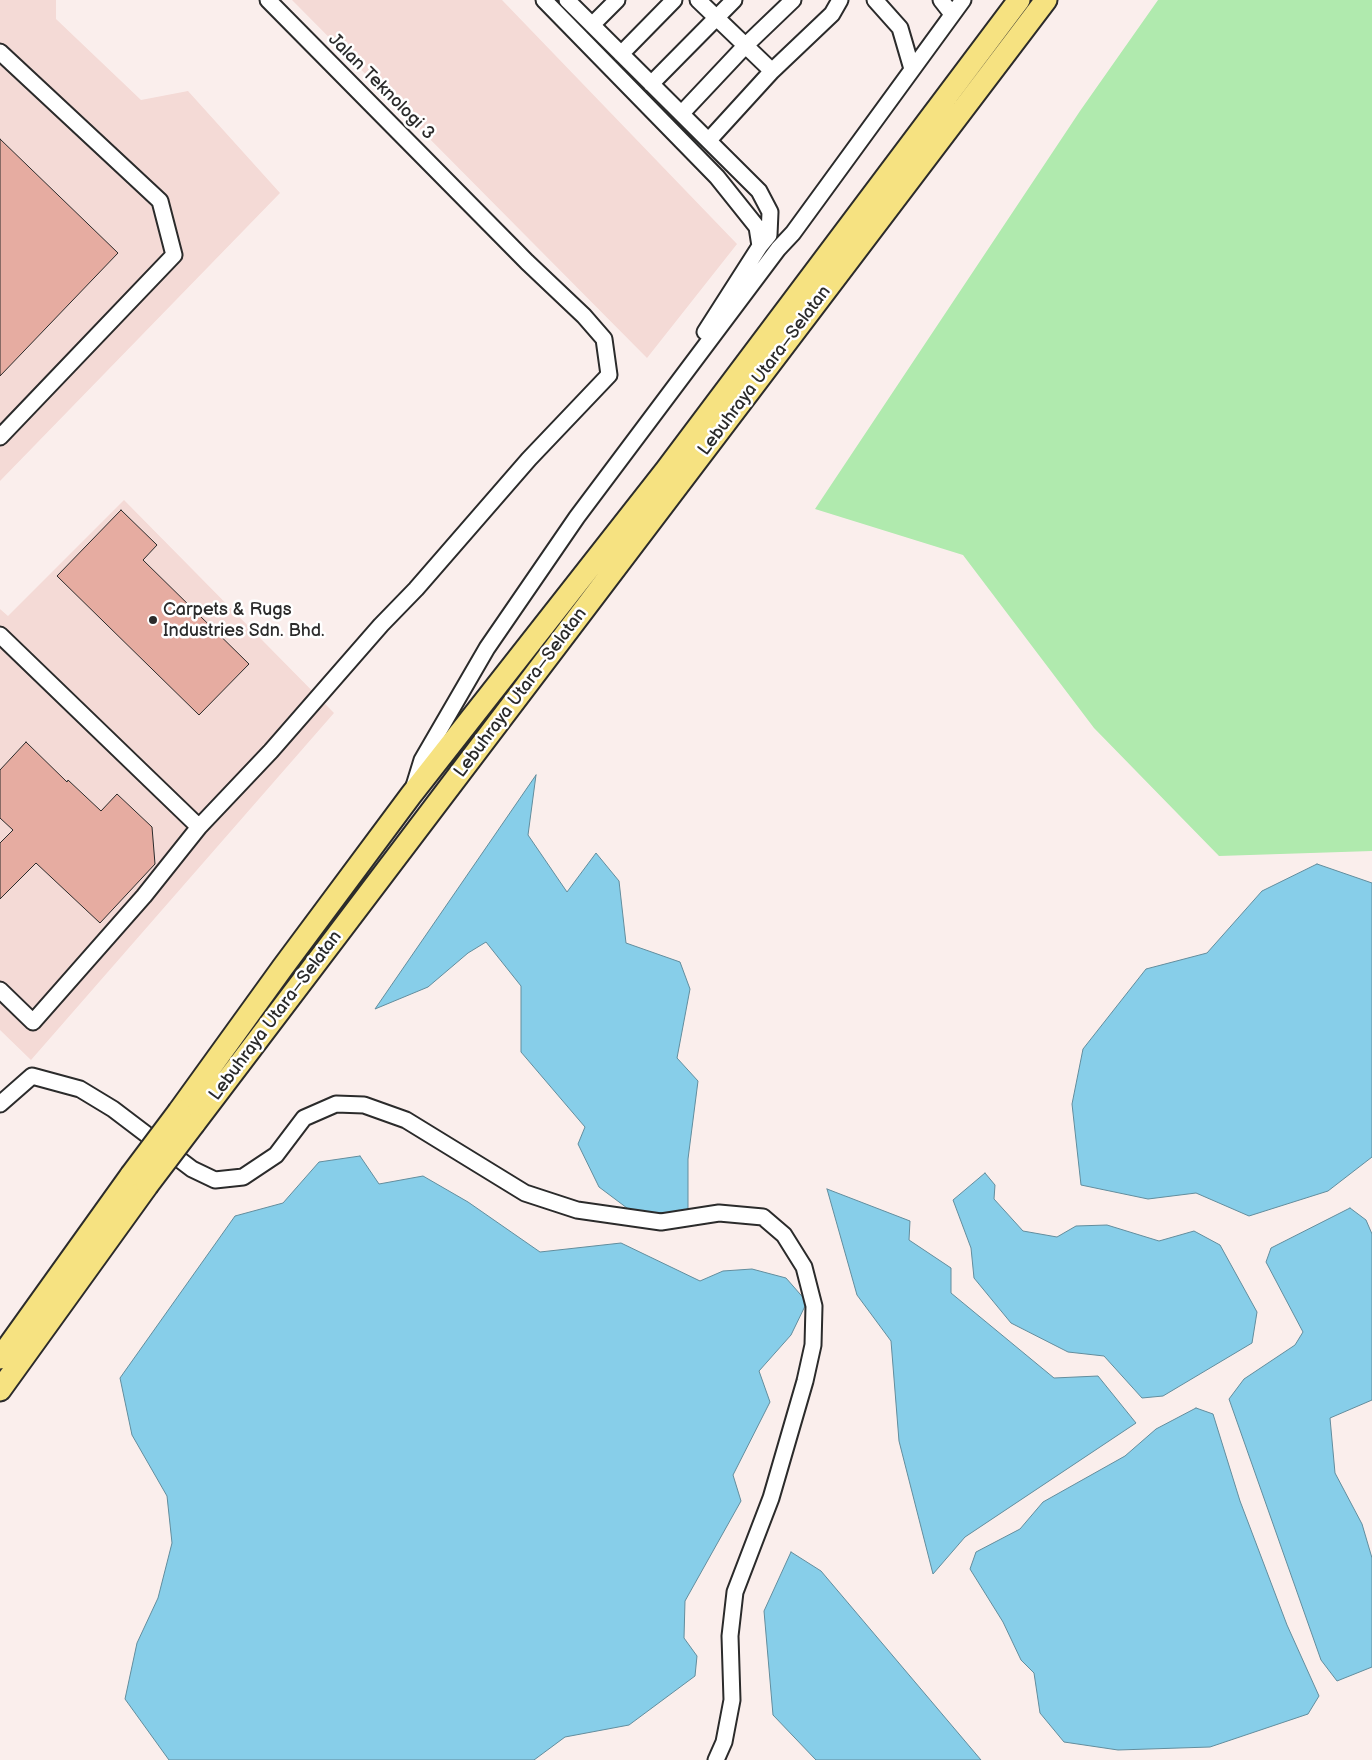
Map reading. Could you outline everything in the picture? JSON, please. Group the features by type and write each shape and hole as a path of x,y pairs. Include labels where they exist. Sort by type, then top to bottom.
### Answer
{"highway":[{"name":"Lebuhraya Utara–Selatan","path":"187,1118 284,967 412,795 666,470 1019,0"},
{"name":"Lebuhraya Utara–Selatan","path":"0,1358 187,1118 1046,0"},
{"name":"Lebuhraya Utara–Selatan","path":"0,1390 139,1180"}],"street":[{"name":"Jalan Teknologi 3","path":"0,990 33,1022 144,896 199,827 271,751 529,459 608,375 604,339 584,316 527,262 268,0"},
{"path":"544,0 717,177 757,228 760,246"},
{"path":"567,0 758,191 770,212 769,235 760,246 644,428"},
{"path":"592,25 617,0"},
{"path":"621,54 674,0"},
{"path":"698,0 772,72"},
{"path":"651,84 734,0"},
{"path":"682,113 745,46 793,0"},
{"path":"709,140 772,72 832,14 840,0"},
{"path":"875,0 900,28 912,69"},
{"path":"941,0 952,14"},
{"path":"412,795 422,760 487,648 577,517 778,249 793,233 963,0"},
{"path":"0,52 160,201 174,255 0,437"},
{"path":"0,635 199,827"},
{"path":"0,1104 32,1076 80,1089 113,1109 192,1169 215,1180 243,1177 276,1156 304,1118 336,1104 364,1105 406,1120 525,1193 577,1210 661,1222 719,1213 763,1217 784,1235 804,1267 814,1306 813,1345 805,1381 771,1498 735,1592 730,1636 732,1700 724,1742 716,1760"}],"shaded area":[{"path":"0,0 56,0 56,19 141,100 188,91 280,193 0,481"},
{"path":"292,0 502,0 737,244 647,358"},
{"path":"124,500 334,713 31,1060 0,1030 0,609 8,616"}],"green space":[{"path":"1158,0 1372,0 1372,851 1219,856 1094,728 963,555 815,509 1080,111"}],"water":[{"path":"536,775 528,835 567,892 596,853 619,881 626,943 680,962 690,989 677,1058 698,1081 688,1159 688,1212 635,1214 599,1187 578,1144 585,1127 521,1052 521,986 486,942 468,953 428,987 375,1009"},
{"path":"1317,864 1372,883 1372,1157 1328,1191 1249,1216 1196,1193 1148,1199 1081,1185 1072,1104 1083,1049 1146,969 1207,953 1262,891"},
{"path":"360,1156 379,1184 423,1176 468,1202 540,1252 621,1243 700,1281 723,1271 752,1269 786,1278 807,1302 791,1335 759,1371 770,1402 733,1475 741,1501 685,1601 684,1638 697,1656 695,1676 629,1725 565,1737 534,1760 169,1760 125,1699 137,1643 158,1598 172,1543 167,1496 132,1435 120,1378 235,1216 283,1203 319,1162"},
{"path":"985,1173 995,1185 994,1199 1023,1231 1057,1237 1076,1226 1107,1225 1159,1241 1194,1231 1220,1245 1257,1312 1252,1343 1163,1396 1142,1398 1104,1356 1068,1352 1011,1323 974,1278 971,1248 953,1200"},
{"path":"827,1189 910,1221 909,1240 951,1268 951,1293 1054,1378 1098,1376 1136,1423 965,1537 933,1574 899,1441 891,1341 857,1295"},
{"path":"1350,1208 1366,1220 1372,1234 1372,1400 1330,1418 1335,1473 1362,1524 1372,1558 1372,1667 1337,1681 1321,1660 1229,1399 1244,1379 1295,1345 1303,1332 1266,1262 1271,1248"},
{"path":"1196,1408 1213,1414 1240,1501 1287,1625 1319,1696 1308,1714 1210,1747 1118,1750 1064,1742 1040,1713 1034,1673 1021,1660 1003,1622 970,1569 976,1552 1020,1529 1043,1502 1125,1456 1156,1429"},
{"path":"791,1552 821,1571 981,1760 816,1760 773,1715 764,1611"}],"building":[{"path":"0,139 118,253 0,376"},
{"name":"Carpets & Rugs Industries Sdn. Bhd.","path":"121,510 157,545 143,560 249,664 199,715 57,576"},
{"path":"26,742 67,782 68,780 101,811 117,794 152,827 155,864 100,923 36,863 0,899 0,843 13,830 0,818 0,770"}],"place":[{"name":"Carpets & Rugs Industries Sdn. Bhd.","path":"153,620"}]}
